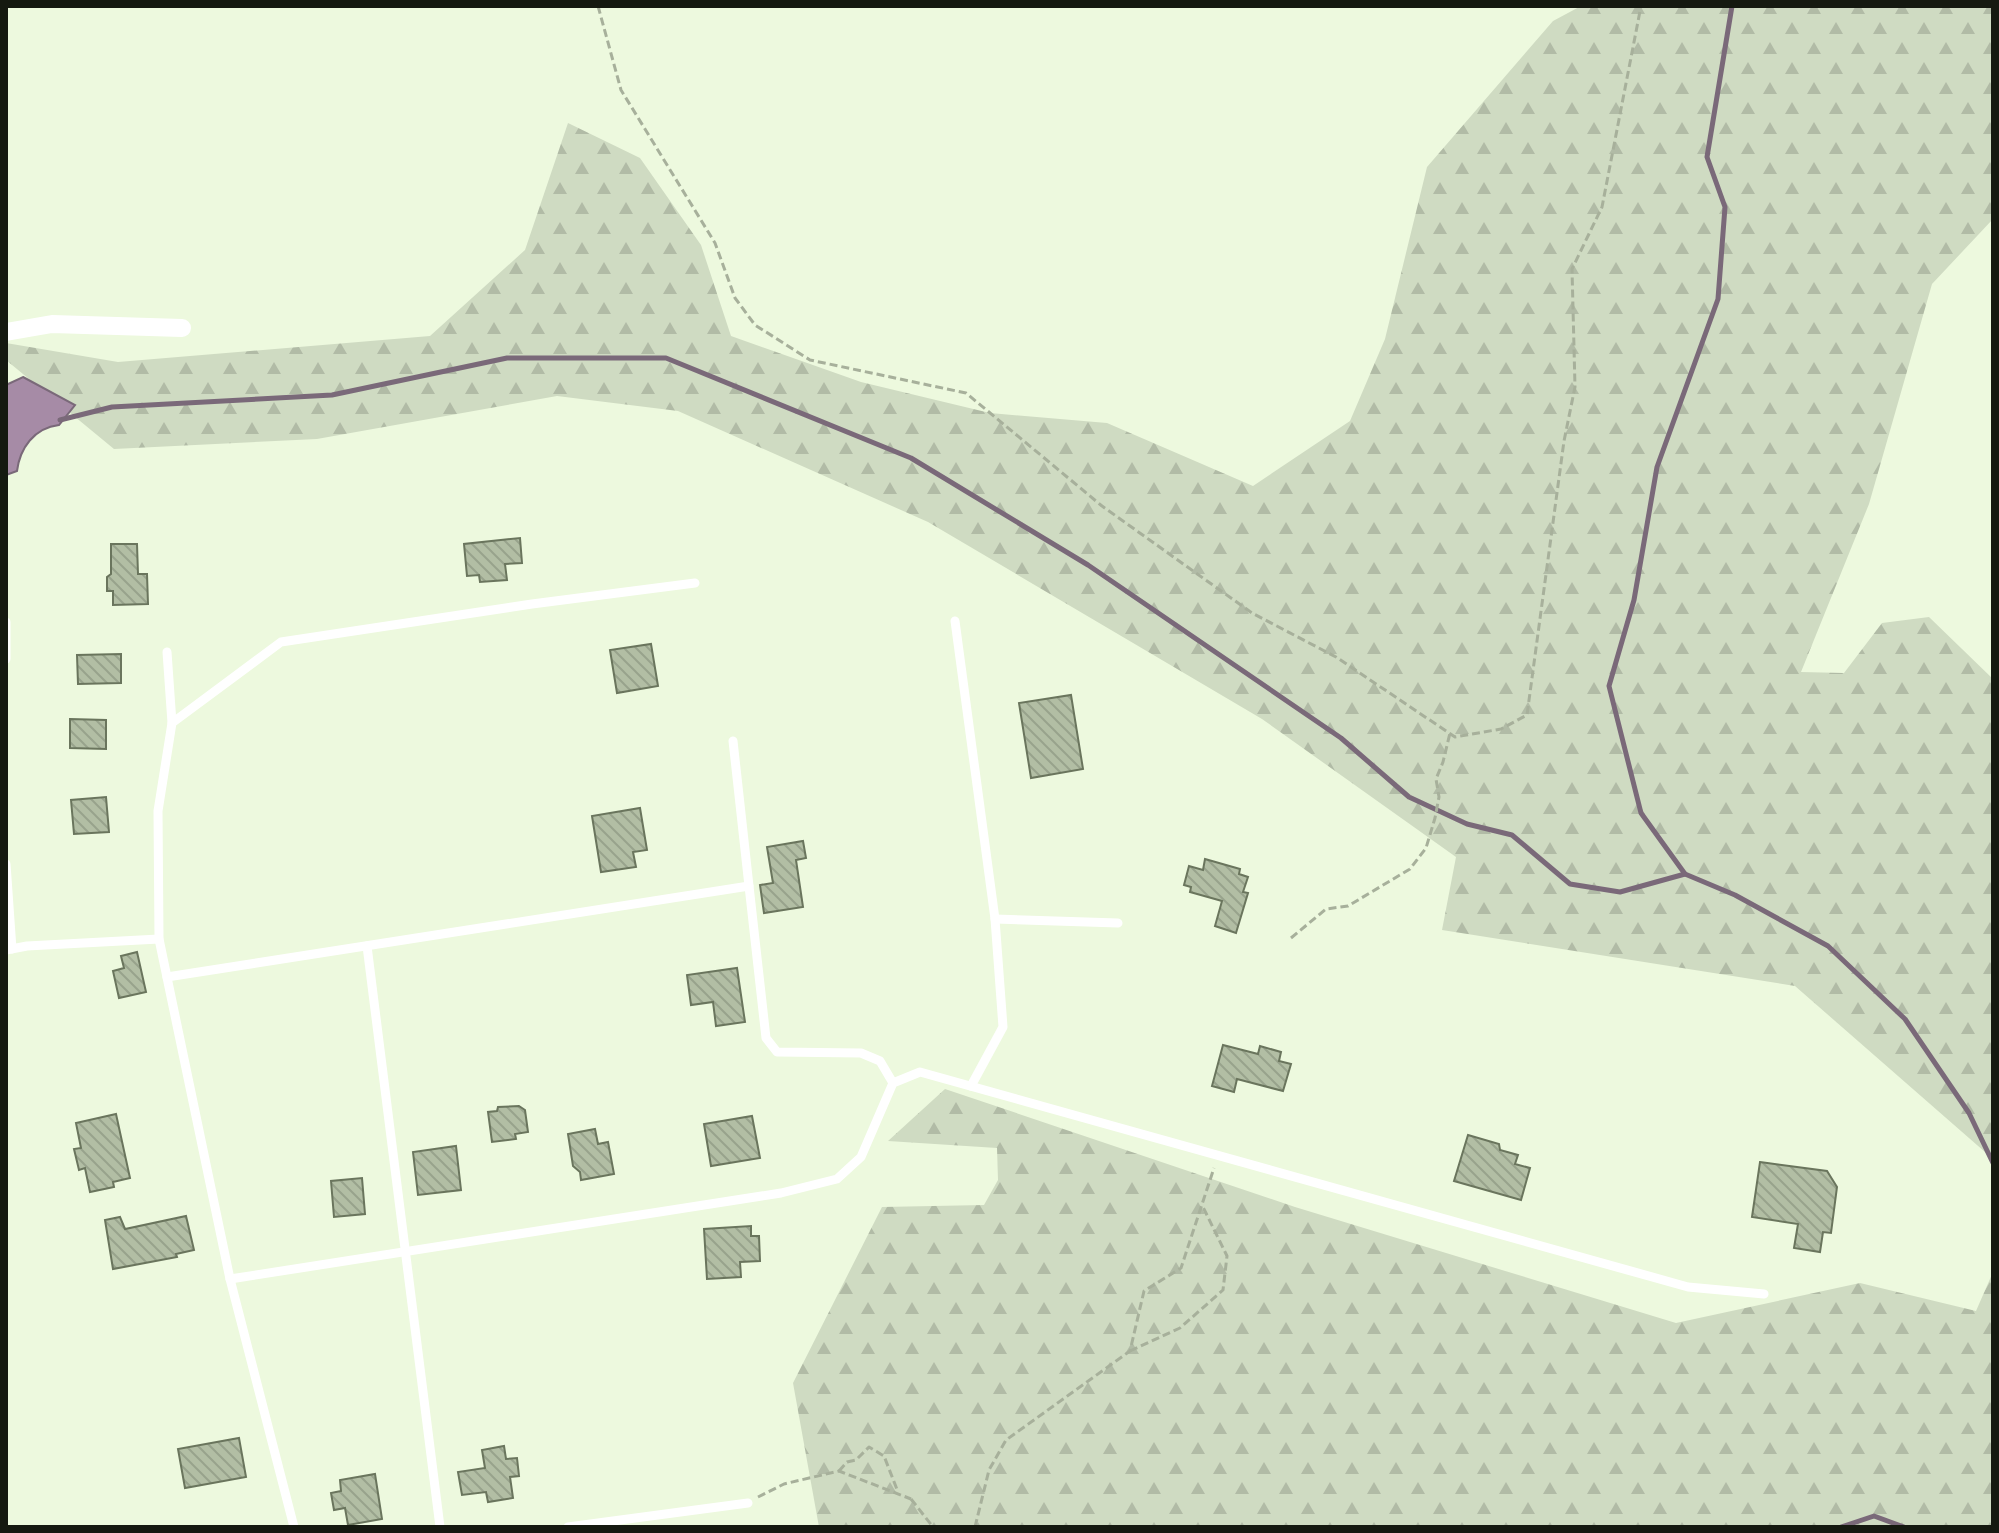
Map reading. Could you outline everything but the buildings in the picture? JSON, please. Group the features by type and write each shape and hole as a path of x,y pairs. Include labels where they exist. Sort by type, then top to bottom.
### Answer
{"street":[{"path":"6,332 52,324 182,328"}],"lane":[{"path":"172,723 281,642 695,583"},
{"path":"955,621 995,919 1003,1027 971,1086"},
{"path":"6,622 6,659"},
{"path":"167,652 172,723 158,811 159,939 230,1279 294,1527"},
{"path":"733,741 766,1038 777,1052 861,1053 880,1061 893,1083"},
{"path":"6,864 9,949 159,939"},
{"path":"167,977 749,886"},
{"path":"995,919 1118,923"},
{"path":"367,946 440,1527"},
{"path":"230,1279 781,1193 837,1179 861,1157 893,1083 920,1072 1688,1287 1764,1294"},
{"path":"568,1527 748,1503"}],"path":[{"path":"598,6 621,90 715,243 735,298 755,325 810,360 966,393 1102,506 1240,604 1336,657 1455,737 1501,729 1527,715 1564,441 1575,387 1572,269 1602,207 1641,6"},
{"path":"1291,938 1326,909 1348,906 1410,869 1426,848 1435,818 1438,803 1436,779 1450,733"},
{"path":"1130,1351 1144,1291 1181,1268 1213,1171"},
{"path":"975,1527 989,1470 1006,1440 1130,1351 1180,1328 1223,1290 1227,1256 1202,1206"},
{"path":"839,1471 869,1447 884,1456 898,1492 911,1499 933,1527"},
{"path":"748,1503 784,1484 839,1471 911,1499"}],"green space":[{"path":"1581,6 1993,6 1993,219 1932,284 1869,504 1801,672 1844,673 1882,623 1929,617 1993,679 1993,1159 1795,986 1442,930 1456,857 1262,719 928,522 678,411 557,396 317,439 114,449 6,360 6,343 118,362 430,336 525,250 568,123 640,158 701,245 731,336 861,382 990,413 1107,423 1253,486 1350,421 1385,339 1427,167 1553,21"},
{"path":"945,1089 1295,1207 1676,1323 1860,1283 1976,1311 1993,1272 1993,1527 819,1527 793,1383 882,1207 984,1205 998,1180 997,1148 888,1141"}],"shaded area":[{"path":"23,377 75,405 59,425 42,430 30,440 21,455 17,471 6,475 6,385"}],"waterway":[{"path":"1732,6 1707,157 1725,207 1718,299 1657,467 1634,600 1609,686 1641,813 1685,874 1735,895 1828,946 1905,1019 1969,1113 1993,1163"},
{"path":"60,420 112,407 332,395 507,358 666,358 911,458 1088,565 1341,738 1409,797 1467,824 1512,835 1570,884 1620,892 1685,874"},
{"path":"1841,1527 1874,1516 1904,1527"}]}
